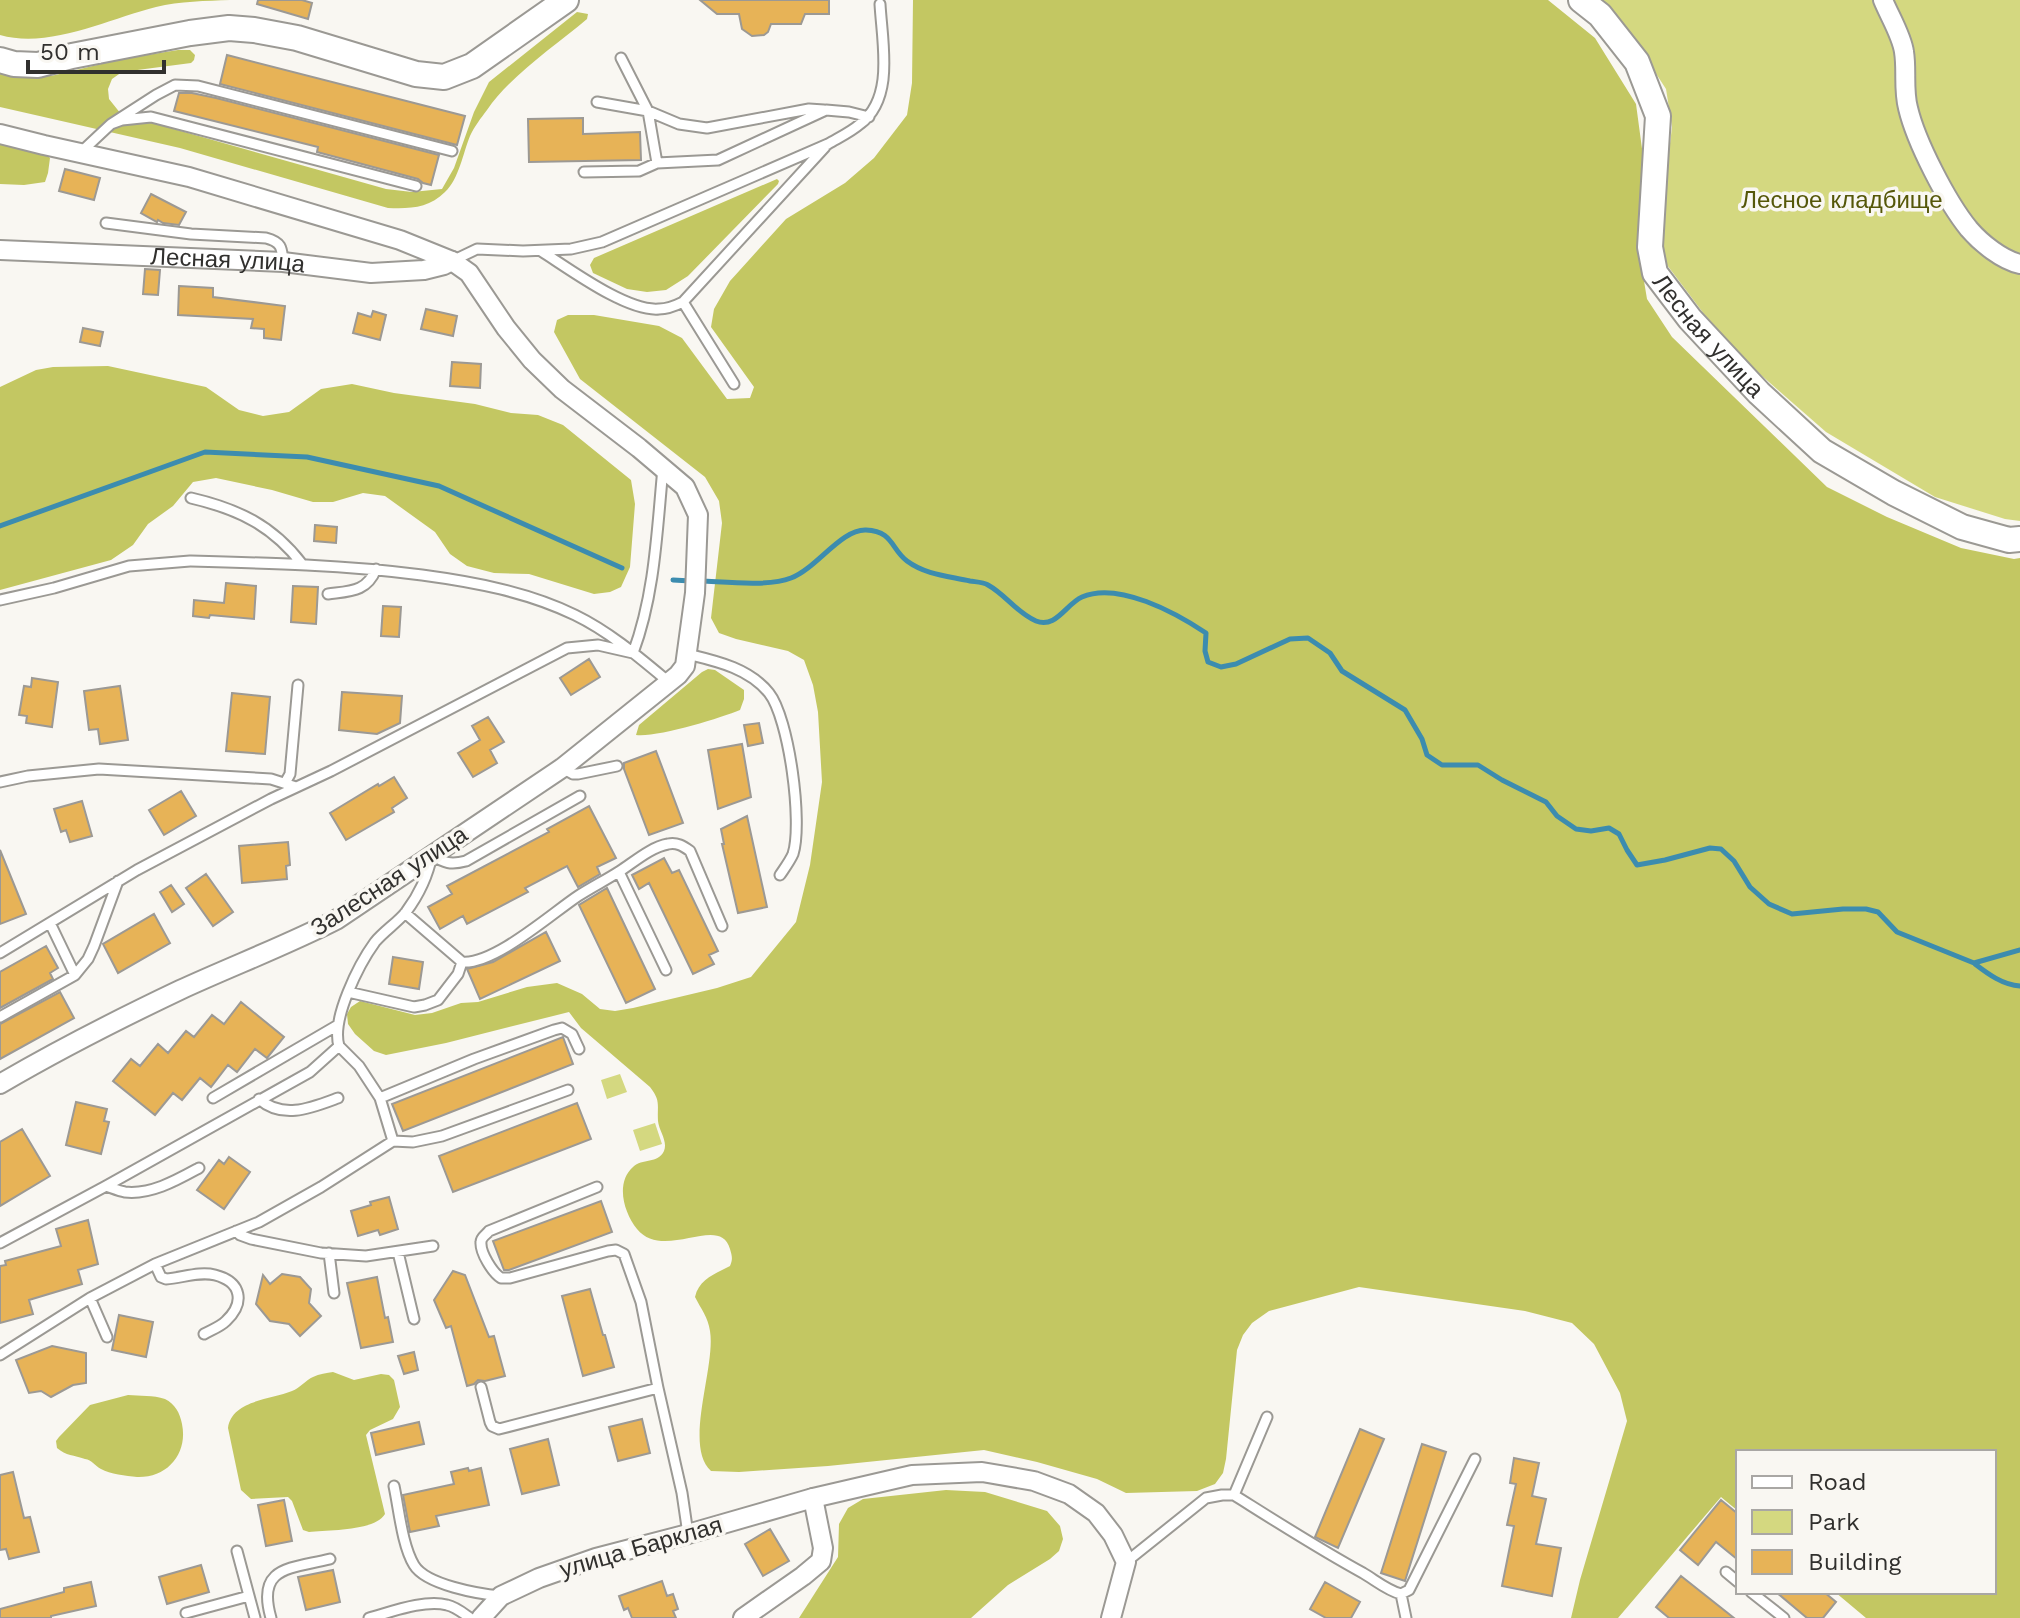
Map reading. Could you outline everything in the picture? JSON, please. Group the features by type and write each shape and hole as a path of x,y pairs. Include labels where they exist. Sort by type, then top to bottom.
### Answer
{"main road":[{"path":"0,60 38,65 190,33 229,28 297,38 416,74 444,77 472,66 566,0"},
{"name":"Лесная улица","path":"1581,0 1600,15 1637,62 1658,116 1650,247 1655,273 1690,319 1759,393 1822,451 1894,493 1962,527 2009,540 2020,539"}],"street":[{"path":"1883,0 1904,50 1907,105 1914,128 1945,192 1970,231 1995,251 2020,264"},
{"path":"0,134 204,181 400,240 452,261"},
{"name":"Лесная улица","path":"0,250 283,262 371,273 424,270 452,261"},
{"name":"Залесная улица","path":"3,1086 45,1058 167,997 336,920 562,768 670,683 685,666 695,593 698,515 685,487 562,389 532,360 469,273 452,261"},
{"name":"улица Барклая","path":"481,1618 501,1596 539,1578 596,1558 813,1498 912,1475 982,1472 1034,1481 1069,1494 1096,1513 1113,1535 1126,1562"},
{"path":"743,1618 821,1561 823,1548 813,1498"},
{"path":"1111,1618 1126,1562"}],"lane":[{"path":"452,261 477,249 541,251 571,249 602,242 828,144 860,125 869,117 884,84 880,4"},
{"path":"621,58 648,111 657,163"},
{"path":"80,153 111,124 175,85 198,86 452,151"},
{"path":"597,102 648,111 679,124 707,128 809,109 869,117"},
{"path":"584,172 639,171 657,163 718,160 826,110"},
{"path":"111,124 151,117 416,186"},
{"path":"541,251 623,301 655,310 683,302 828,144"},
{"path":"106,223 191,234 276,240 282,249 283,262"},
{"path":"683,302 734,384"},
{"path":"633,653 649,597 663,468"},
{"path":"191,498 252,518 268,528 302,564"},
{"path":"0,600 129,566 160,562 302,564 376,569 491,586 551,605 603,631 670,683"},
{"path":"328,594 367,585 376,569"},
{"path":"0,953 118,881 567,648 598,645 633,653"},
{"path":"687,654 722,662 743,672 767,690 778,706 794,787 796,815 793,854 780,875"},
{"path":"285,783 290,774 298,685"},
{"path":"562,768 578,774 617,766"},
{"path":"0,782 99,769 271,779 296,787"},
{"path":"393,1141 380,1098 359,1066 339,1046 337,1032 341,1007 348,992 377,940 405,913 425,877 432,855 444,863 466,861 580,796"},
{"path":"405,913 462,962 480,961 637,859 666,844 679,844 690,851 722,926"},
{"path":"619,872 666,970"},
{"path":"0,1017 75,975 94,946 118,881"},
{"path":"50,923 75,975"},
{"path":"348,992 414,1007 425,1005 438,1000 458,974 462,962"},
{"path":"213,1098 338,1025"},
{"path":"380,1098 474,1059 562,1028 572,1034 579,1049"},
{"path":"0,1243 310,1072 339,1046"},
{"path":"0,1355 90,1298 155,1264 259,1222 393,1141 413,1142 442,1136 568,1090"},
{"path":"259,1099 267,1106 292,1112 338,1098"},
{"path":"106,1186 127,1192 151,1189 169,1184 199,1168"},
{"path":"597,1187 489,1231 481,1244 491,1270 501,1278 608,1251 616,1250 624,1254 641,1302 688,1534"},
{"path":"236,1231 251,1239 329,1253 366,1256 433,1246"},
{"path":"398,1252 414,1319"},
{"path":"329,1253 334,1293"},
{"path":"155,1264 161,1277 166,1279 201,1273 216,1275 234,1284 239,1298 235,1308 225,1322 204,1334"},
{"path":"90,1298 107,1337"},
{"path":"481,1387 490,1422 499,1429 658,1388"},
{"path":"1234,1495 1267,1417"},
{"path":"1126,1562 1206,1498 1234,1495 1312,1545 1394,1593 1401,1594 1409,1590 1475,1459"},
{"path":"394,1486 408,1550 415,1567 437,1581 481,1594 501,1596"},
{"path":"237,1551 255,1618"},
{"path":"271,1618 267,1604 268,1583 275,1574 330,1559"},
{"path":"1726,1572 1736,1580"},
{"path":"1401,1594 1406,1618"},
{"path":"1754,1594 1784,1618"},
{"path":"186,1613 249,1596"},
{"path":"369,1618 438,1603 449,1605 470,1618"}],"green space":[{"path":"0,0 230,0 165,5 79,31 19,38 0,35"},
{"path":"913,0 1548,0 1595,38 1636,104 1645,171 1640,257 1647,299 1672,337 1827,487 1887,517 1961,548 2020,558 2020,1618 1866,1618 1837,1594 1996,1594 1996,1450 1736,1450 1736,1509 1721,1497 1618,1618 1571,1618 1627,1421 1620,1393 1594,1344 1572,1323 1525,1311 1359,1287 1269,1311 1252,1323 1237,1350 1223,1473 1215,1484 1197,1491 1126,1493 1097,1479 984,1450 828,1466 711,1471 703,1459 700,1444 710,1331 695,1297 704,1281 730,1266 732,1256 724,1239 715,1235 662,1241 648,1238 628,1215 623,1198 627,1174 637,1164 658,1158 665,1147 658,1121 657,1100 650,1087 581,1028 569,1012 386,1055 374,1051 355,1034 348,1024 347,1014 360,1001 415,1015 461,1003 478,1002 527,987 557,983 582,994 600,1009 615,1011 717,988 751,977 796,922 810,865 822,782 818,712 804,660 788,651 719,633 711,618 722,523 719,501 705,477 580,379 554,332 557,320 568,315 594,315 659,326 682,338 727,399 750,398 754,387 711,327 714,309 730,281 786,219 845,183 874,158 907,115 912,83"},
{"name":"Лесное кладбище","path":"1601,0 2020,0 2020,521 1935,497 1826,432 1753,368 1704,314 1667,265 1662,249 1660,226 1672,127 1666,89 1629,32"},
{"path":"577,12 588,14 587,19 520,73 480,119 450,187 432,201 411,208 388,208 180,148 0,107 0,71 51,76 122,59 190,50 195,55 191,63 122,72 112,79 108,89 109,99 121,114 386,189 412,192 442,189 454,168 474,112 489,82"},
{"path":"0,143 47,155 50,158 45,182 0,184"},
{"path":"777,179 778,184 688,276 666,290 647,292 627,289 593,273 590,265 594,258"},
{"path":"108,366 206,387 239,410 263,416 289,412 321,389 352,384 511,413 538,415 563,425 631,480 635,504 630,567 621,587 594,594 529,574 494,573 467,566 450,554 435,532 385,496 363,493 333,502 313,502 216,478 193,482 173,506 148,524 133,545 111,560 0,590 0,387 36,370"},
{"path":"708,669 715,670 744,690 740,710 672,731 636,735 639,725"},
{"path":"620,1074 627,1092 607,1099 601,1080"},
{"path":"655,1123 662,1144 640,1151 633,1130"},
{"path":"333,1372 354,1380 381,1374 389,1375 394,1380 400,1407 393,1419 366,1435 385,1514 380,1520 362,1527 309,1532 303,1530 288,1497 251,1499 241,1490 228,1428 231,1419 244,1406 292,1391 313,1377"},
{"path":"128,1395 165,1399 172,1403 178,1413 182,1424 182,1445 179,1454 166,1468 148,1476 118,1474 57,1448 59,1437 90,1405"},
{"path":"946,1490 985,1492 1047,1511 1060,1526 1063,1539 1059,1551 1008,1585 971,1618 799,1618 838,1557 839,1524 848,1508 863,1499"}],"building":[{"path":"258,0 302,0 312,3 308,19 257,4"},
{"path":"700,0 829,0 829,14 805,14 801,24 771,24 764,35 752,36 742,29 739,14 717,14"},
{"path":"227,55 465,116 457,145 220,84"},
{"path":"179,93 216,98 439,155 431,185 317,152 318,147 174,111"},
{"path":"583,118 583,134 640,132 641,160 529,162 528,119"},
{"path":"65,169 100,178 94,200 59,191"},
{"path":"151,194 186,212 179,225 157,222 141,213"},
{"path":"145,269 160,270 158,295 143,294"},
{"path":"179,286 213,288 213,297 285,306 281,340 264,338 264,329 251,328 253,319 178,315"},
{"path":"426,309 457,316 453,336 421,329"},
{"path":"373,311 386,315 380,340 353,333 358,313 371,317"},
{"path":"83,328 103,332 100,346 80,342"},
{"path":"452,362 481,364 480,388 450,386"},
{"path":"315,525 337,527 336,543 314,541"},
{"path":"226,583 256,586 254,619 193,616 194,600 224,603"},
{"path":"293,586 318,587 316,624 291,622"},
{"path":"383,606 401,607 399,637 381,636"},
{"path":"589,659 600,677 571,695 560,678"},
{"path":"32,678 58,682 52,727 26,723 27,716 19,715 24,686 31,687"},
{"path":"120,686 128,740 100,744 98,729 89,730 84,691"},
{"path":"342,692 402,696 400,723 377,734 339,730"},
{"path":"232,693 270,697 265,754 226,751"},
{"path":"488,717 504,742 490,750 497,763 473,777 458,753 480,740 472,726"},
{"path":"759,723 763,743 748,746 744,725"},
{"path":"742,744 751,797 718,809 708,750"},
{"path":"656,751 683,823 649,835 624,763"},
{"path":"394,777 407,798 392,808 394,812 346,840 330,813"},
{"path":"181,791 196,816 164,835 149,810"},
{"path":"82,801 92,836 70,842 66,830 61,832 54,809"},
{"path":"589,806 616,858 597,867 600,874 578,887 567,866 525,888 528,892 467,924 463,916 440,929 428,907 452,894 447,886 549,832 547,829"},
{"path":"747,816 767,907 738,913 721,829"},
{"path":"288,842 290,865 286,866 287,879 242,883 239,846"},
{"path":"0,850 26,914 0,924"},
{"path":"664,858 672,873 679,870 718,951 709,955 714,964 693,974 649,883 639,889 632,875"},
{"path":"206,874 233,912 213,926 186,888"},
{"path":"171,885 184,904 172,912 160,892"},
{"path":"607,888 655,989 626,1003 579,905"},
{"path":"154,914 170,943 118,973 103,944"},
{"path":"546,932 560,961 480,999 467,969 493,962"},
{"path":"46,946 58,968 50,973 53,979 0,1008 0,972"},
{"path":"393,957 423,962 419,989 389,984"},
{"path":"60,992 74,1018 0,1059 0,1024"},
{"path":"241,1002 284,1037 267,1058 255,1049 237,1072 228,1065 211,1087 200,1078 182,1100 173,1093 155,1115 113,1081 131,1059 140,1066 158,1044 168,1053 186,1031 194,1037 212,1015 224,1024"},
{"path":"563,1037 573,1064 403,1131 392,1104"},
{"path":"76,1102 107,1109 104,1121 109,1122 101,1154 66,1145"},
{"path":"577,1103 591,1139 453,1192 439,1156"},
{"path":"22,1129 50,1176 0,1206 0,1142"},
{"path":"229,1157 250,1172 224,1209 197,1190 219,1160 224,1164"},
{"path":"389,1197 398,1229 380,1235 378,1230 358,1236 351,1211"},
{"path":"601,1201 612,1232 504,1270 493,1241"},
{"path":"88,1220 98,1264 78,1270 82,1284 29,1300 33,1314 0,1323 0,1266 6,1265 5,1261 61,1246 56,1229"},
{"path":"453,1271 465,1275 489,1337 494,1336 505,1376 478,1380 467,1386 451,1326 446,1328 434,1300"},
{"path":"282,1274 300,1277 311,1289 309,1303 321,1316 300,1336 289,1324 270,1321 256,1304 263,1275 270,1284"},
{"path":"377,1277 393,1342 361,1348 347,1283"},
{"path":"590,1289 614,1367 583,1376 562,1296"},
{"path":"119,1315 153,1322 146,1357 112,1350"},
{"path":"52,1346 86,1353 86,1383 73,1385 51,1397 41,1391 29,1393 16,1360"},
{"path":"414,1352 418,1370 404,1374 398,1356"},
{"path":"642,1419 650,1453 618,1461 609,1427"},
{"path":"419,1422 424,1444 376,1455 371,1433"},
{"path":"1360,1429 1384,1439 1338,1548 1315,1537"},
{"path":"548,1439 559,1485 522,1494 510,1449"},
{"path":"1422,1444 1446,1452 1405,1581 1381,1573"},
{"path":"1514,1458 1539,1463 1532,1496 1546,1499 1536,1544 1561,1548 1552,1596 1502,1586 1514,1526 1507,1525 1516,1484 1510,1483"},
{"path":"468,1468 469,1471 481,1468 489,1505 436,1516 439,1526 410,1532 403,1495 454,1484 451,1472"},
{"path":"13,1472 24,1518 30,1517 39,1552 9,1559 6,1549 0,1550 0,1475"},
{"path":"284,1500 292,1541 266,1546 258,1505"},
{"path":"1721,1500 1736,1512 1736,1558 1716,1542 1698,1565 1680,1550"},
{"path":"770,1529 789,1561 763,1576 745,1544"},
{"path":"201,1565 209,1592 167,1604 159,1577"},
{"path":"333,1570 340,1602 306,1610 298,1577"},
{"path":"1681,1576 1734,1618 1669,1618 1656,1607"},
{"path":"662,1581 667,1596 673,1594 678,1609 673,1611 676,1618 632,1618 628,1608 624,1610 619,1596"},
{"path":"91,1582 96,1606 51,1618 0,1618 0,1609"},
{"path":"1325,1582 1360,1602 1351,1618 1326,1618 1310,1609"},
{"path":"1778,1594 1826,1594 1836,1602 1823,1618 1807,1618"}],"waterway":[{"path":"0,526 205,452 307,457 439,486 622,568"},
{"path":"701,581 782,581 801,573 847,536 866,530 887,537 907,561 922,569 988,585 1023,613 1043,623 1055,619 1076,600 1096,593 1129,596 1146,602 1206,633 1208,662 1221,667 1236,664 1290,639 1308,638 1330,653 1342,671 1405,710 1422,739 1427,755 1442,765 1478,765 1546,802 1557,816 1576,829 1591,831 1609,828 1619,834 1637,865 1710,848 1721,849 1734,861 1750,887 1769,904 1792,914 1843,909 1878,912 1897,932 1974,963 2020,950"},
{"path":"673,580 691,581"},
{"path":"1975,964 2002,981 2020,986"}]}
